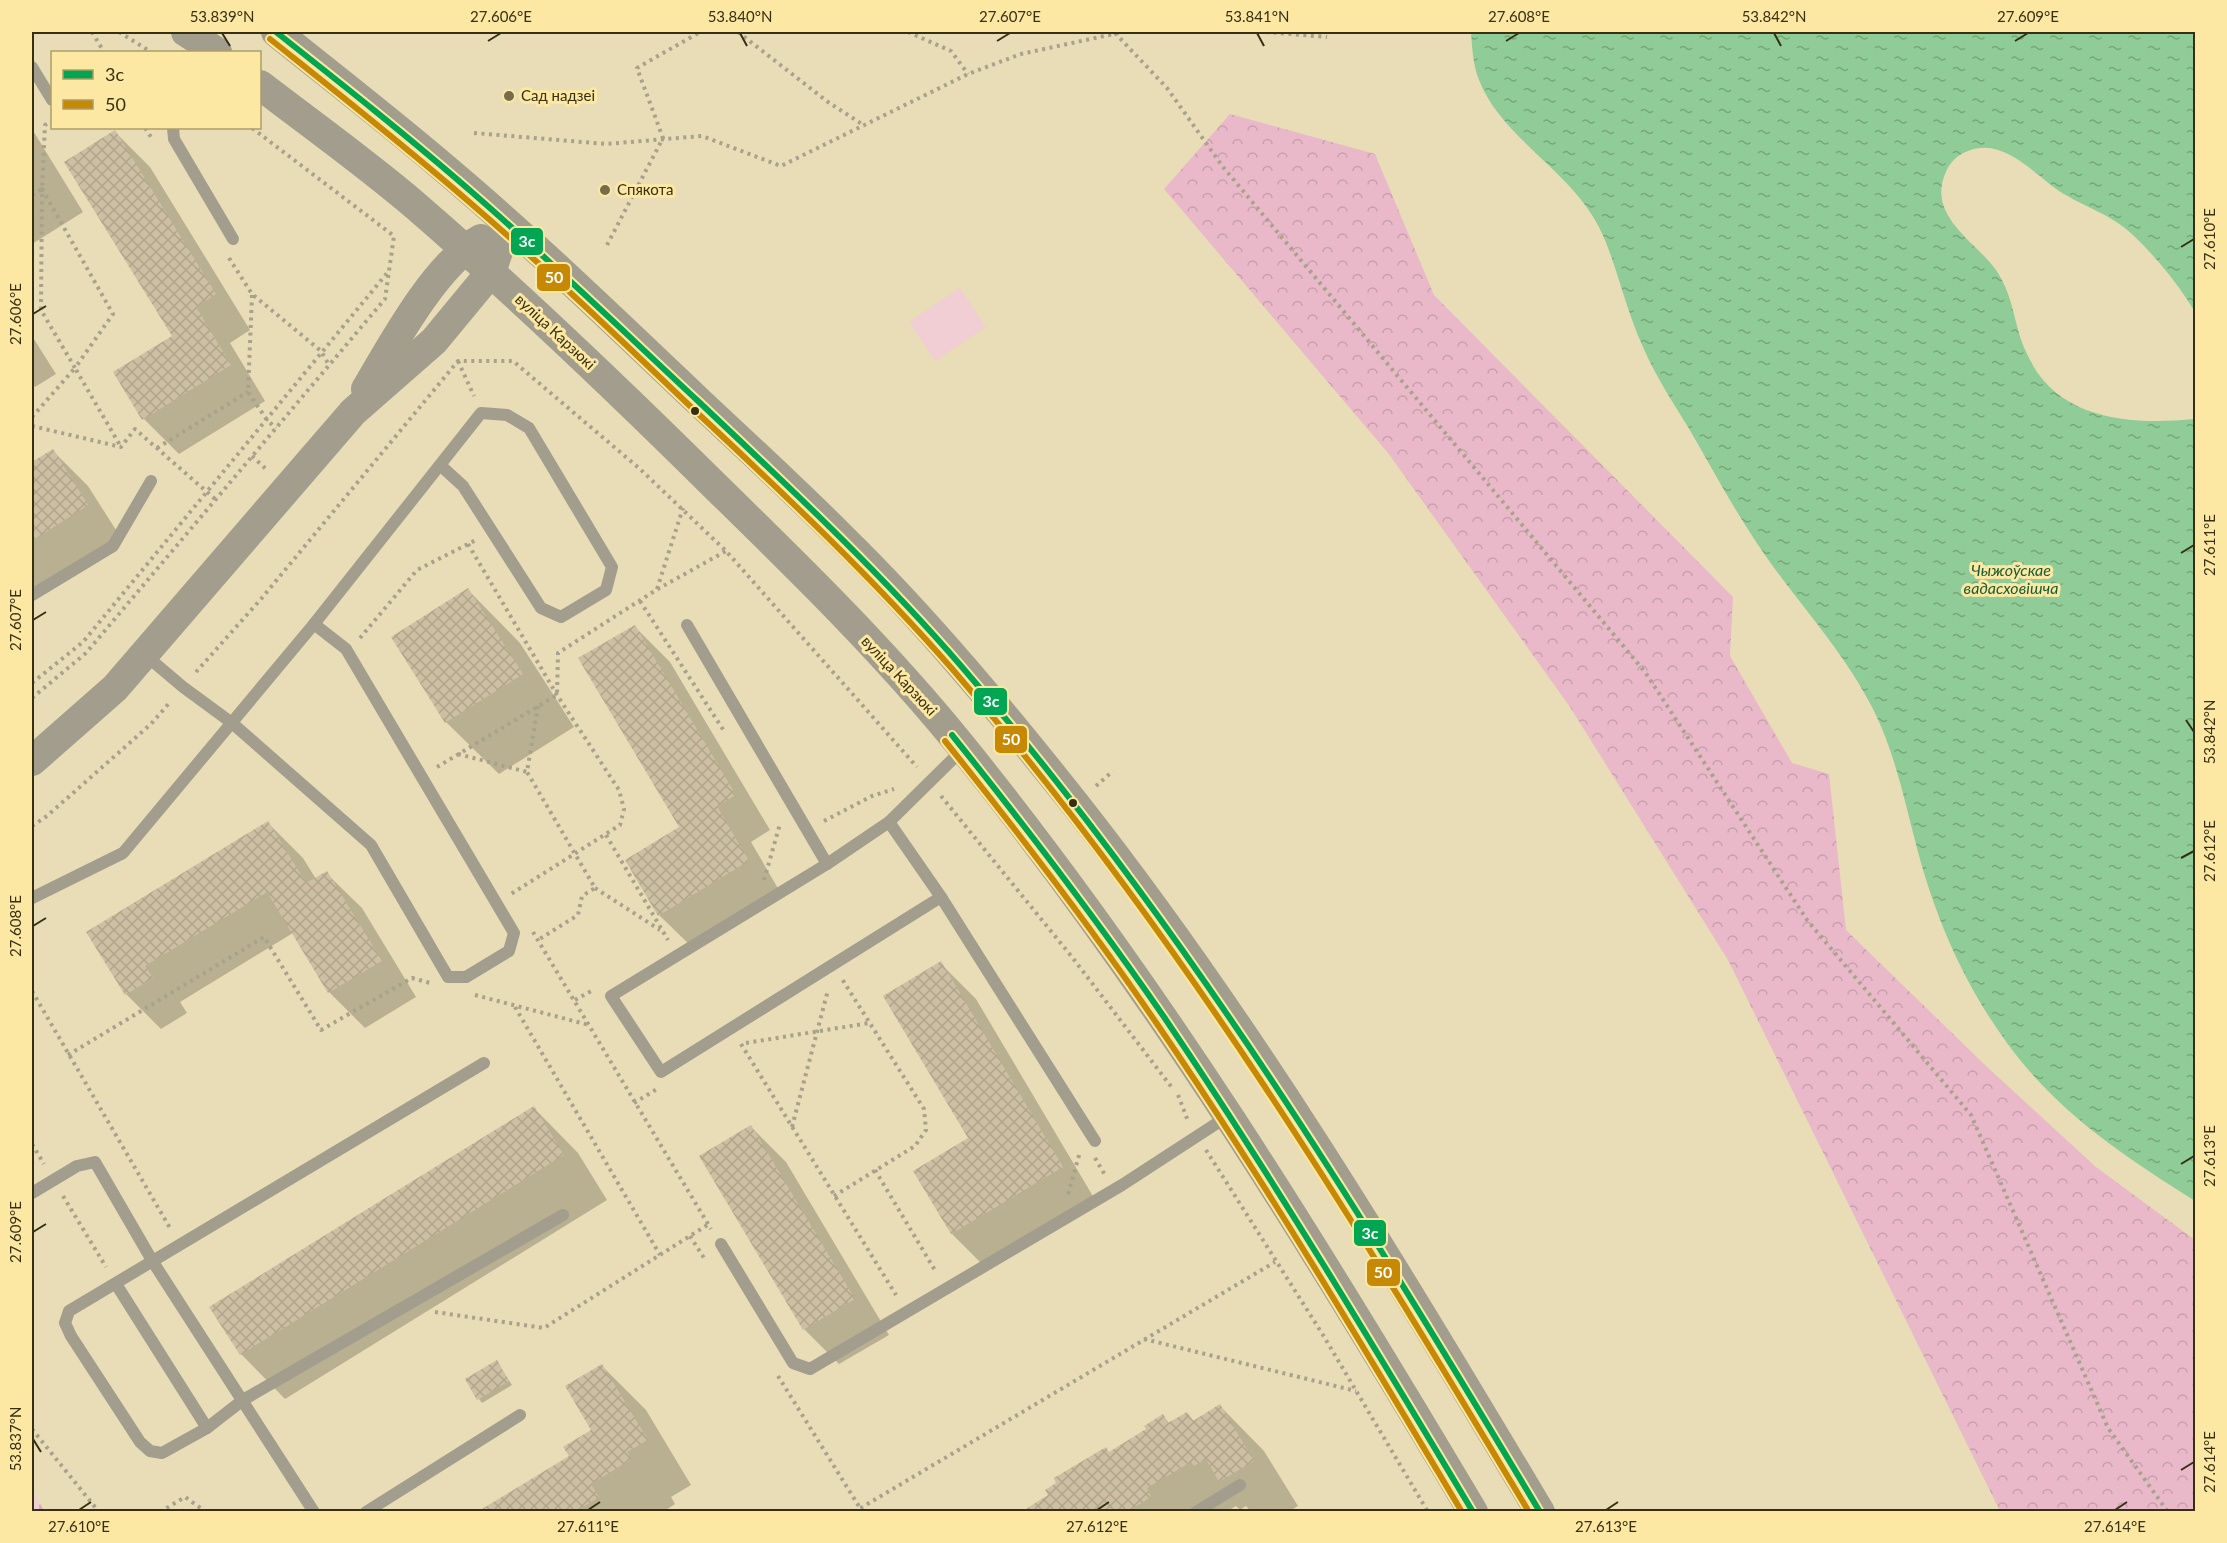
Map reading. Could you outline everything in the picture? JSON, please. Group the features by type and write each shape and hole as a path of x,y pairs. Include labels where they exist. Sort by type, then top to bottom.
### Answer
{"street":[{"path":"186,32 214,51"},
{"path":"276,32 446,168 843,538 921,623 1074,803 1180,943 1251,1047 1405,1287 1540,1512"},
{"name":"вуліца Карзюкі","path":"261,86 416,206 491,272 778,548 923,700 1098,923 1229,1115 1355,1313 1473,1512"},
{"path":"353,412 407,318 462,248 507,225"},
{"path":"32,761 115,688 353,412 434,341 491,272 507,225"}],"lane":[{"path":"32,67 51,98"},
{"path":"173,129 174,139 233,239"},
{"path":"32,898 123,853 314,624 481,413 507,415 529,428 612,567 606,590 561,617 541,608 463,486 440,465"},
{"path":"32,596 113,546 151,481"},
{"path":"144,654 183,687 232,723 371,845 448,977 466,977 509,951 514,933 346,649 314,624"},
{"path":"687,626 827,864"},
{"path":"941,897 661,1072 611,996 827,864 889,822 963,749"},
{"path":"889,822 941,897 1092,1145"},
{"path":"484,1063 69,1311 65,1323 71,1336 140,1442 150,1451 162,1453 207,1428 243,1400 563,1215"},
{"path":"721,1244 793,1364 810,1370 1122,1185 1229,1115"},
{"path":"32,1193 77,1166 95,1162 153,1262 314,1512"},
{"path":"116,1284 207,1428"},
{"path":"366,1512 520,1415"},
{"path":"1196,1512 1240,1485"}],"path":[{"path":"92,32 103,51"},
{"path":"119,32 149,51"},
{"path":"607,245 663,138 637,68 700,32"},
{"path":"738,32 828,102 865,126"},
{"path":"908,32 951,51 968,74"},
{"path":"474,133 606,144 702,136 781,166 968,74 1021,54 1123,32"},
{"path":"1266,32 1327,37"},
{"path":"1115,33 1167,88 1222,167 1645,672 1807,920 1971,1114 2109,1428 2168,1512"},
{"path":"51,122 45,125 41,310 121,447"},
{"path":"32,698 86,653 385,299 394,236 253,129"},
{"path":"32,195 42,189"},
{"path":"42,189 113,314 75,368 32,422 121,447"},
{"path":"32,683 83,642 389,271"},
{"path":"276,428 267,420 248,392 252,294 321,351 329,365"},
{"path":"458,361 481,413"},
{"path":"458,361 513,361 683,508 726,551 930,782"},
{"path":"32,826 47,816 151,723 261,599 458,361"},
{"path":"157,448 248,392"},
{"path":"121,447 135,429 215,499"},
{"path":"656,590 683,508"},
{"path":"358,640 417,570 492,531"},
{"path":"468,544 557,695 619,790 624,809 620,825 510,894"},
{"path":"557,695 558,653 656,590 726,551"},
{"path":"640,601 730,741"},
{"path":"436,767 557,695"},
{"path":"538,706 527,772 595,888 663,932"},
{"path":"458,754 527,772"},
{"path":"430,758 442,777"},
{"path":"763,886 781,820 793,839 872,796 904,785 921,772"},
{"path":"606,835 670,944"},
{"path":"505,885 516,903"},
{"path":"538,940 578,915 582,896 595,888"},
{"path":"527,922 721,1244"},
{"path":"68,1055 264,937 321,1030 412,978 435,984"},
{"path":"836,982 852,972"},
{"path":"834,1196 915,1146 926,1130 924,1109 842,978"},
{"path":"792,1126 829,986 819,992"},
{"path":"575,1000 594,989"},
{"path":"32,991 180,1245"},
{"path":"469,993 590,1025"},
{"path":"515,1005 660,1255"},
{"path":"869,1023 740,1042 906,1314"},
{"path":"634,1103 663,1085"},
{"path":"32,1144 116,1284"},
{"path":"1092,1145 1106,1176"},
{"path":"1066,1200 1080,1150"},
{"path":"875,1170 939,1277"},
{"path":"401,1307 544,1328 709,1224"},
{"path":"854,1512 1275,1262"},
{"path":"1144,1339 1356,1391"},
{"path":"32,1429 99,1512"},
{"path":"159,1512 185,1497 206,1512"}],"green space":[{"path":"1230,114 1375,154 1434,295 1733,597 1730,656 1792,763 1829,774 1846,930 1985,1065 2096,1167 2195,1240 2195,1511 2000,1511 1728,960 1570,707 1388,453 1164,189"},
{"path":"960,288 986,327 935,361 909,322"},
{"path":"32,1489 44,1511 32,1511"}],"water":[{"name":"Чыжоўскае вадасховішча","path":"1471,32 2195,32 2195,312 2159,262 2125,228 2059,191 2017,159 2005,153 1981,148 1959,156 1947,170 1941,194 1944,207 1958,230 1988,260 2002,280 2027,354 2040,376 2057,393 2077,406 2122,419 2171,421 2195,419 2195,1201 2118,1150 2070,1112 2027,1068 2007,1043 1978,999 1943,928 1918,852 1894,762 1874,711 1846,664 1749,531 1658,378 1637,334 1605,240 1593,216 1560,176 1505,122 1490,102 1477,74"}],"building":[{"path":"115,130 216,294 196,307 231,365 142,420 113,372 172,336 64,162"},
{"path":"53,449 88,505 32,541 32,462"},
{"path":"468,588 523,674 445,723 391,637"},
{"path":"635,625 736,795 717,806 749,861 658,916 625,860 679,827 578,658"},
{"path":"268,821 306,883 327,871 382,961 328,993 267,892 145,966 153,978 125,995 86,932"},
{"path":"941,961 1063,1167 951,1234 913,1171 968,1138 883,996"},
{"path":"534,1106 564,1155 240,1355 209,1307"},
{"path":"751,1125 855,1299 803,1330 699,1156"},
{"path":"497,1360 509,1381 477,1400 465,1379"},
{"path":"602,1364 648,1440 627,1452 632,1459 591,1484 599,1497 575,1512 477,1512 569,1456 563,1447 591,1430 565,1386"},
{"path":"1220,1404 1254,1461 1219,1482 1206,1459 1194,1466 1191,1462 1147,1488 1151,1497 1127,1512 1021,1512 1048,1495 1045,1490 1056,1483 1054,1478 1106,1447 1109,1452 1146,1429 1144,1426 1163,1414 1168,1423 1187,1412 1193,1421"}],"transit line":[{"name":"3с","path":"276,32 503,219 732,433 833,531 899,597 962,667 1044,766 1122,867 1269,1076 1407,1292 1540,1512"},
{"name":"50","path":"270,39 425,164 557,280 826,536 954,671 1036,769 1188,973 1329,1186 1529,1512"},
{"name":"3с","path":"952,735 1061,874 1164,1017 1283,1200 1473,1512"},
{"name":"50","path":"945,741 1079,914 1195,1081 1312,1264 1462,1512"}],"place":[{"name":"Сад надзеі","path":"509,96"},
{"name":"Спякота","path":"605,190"}]}
